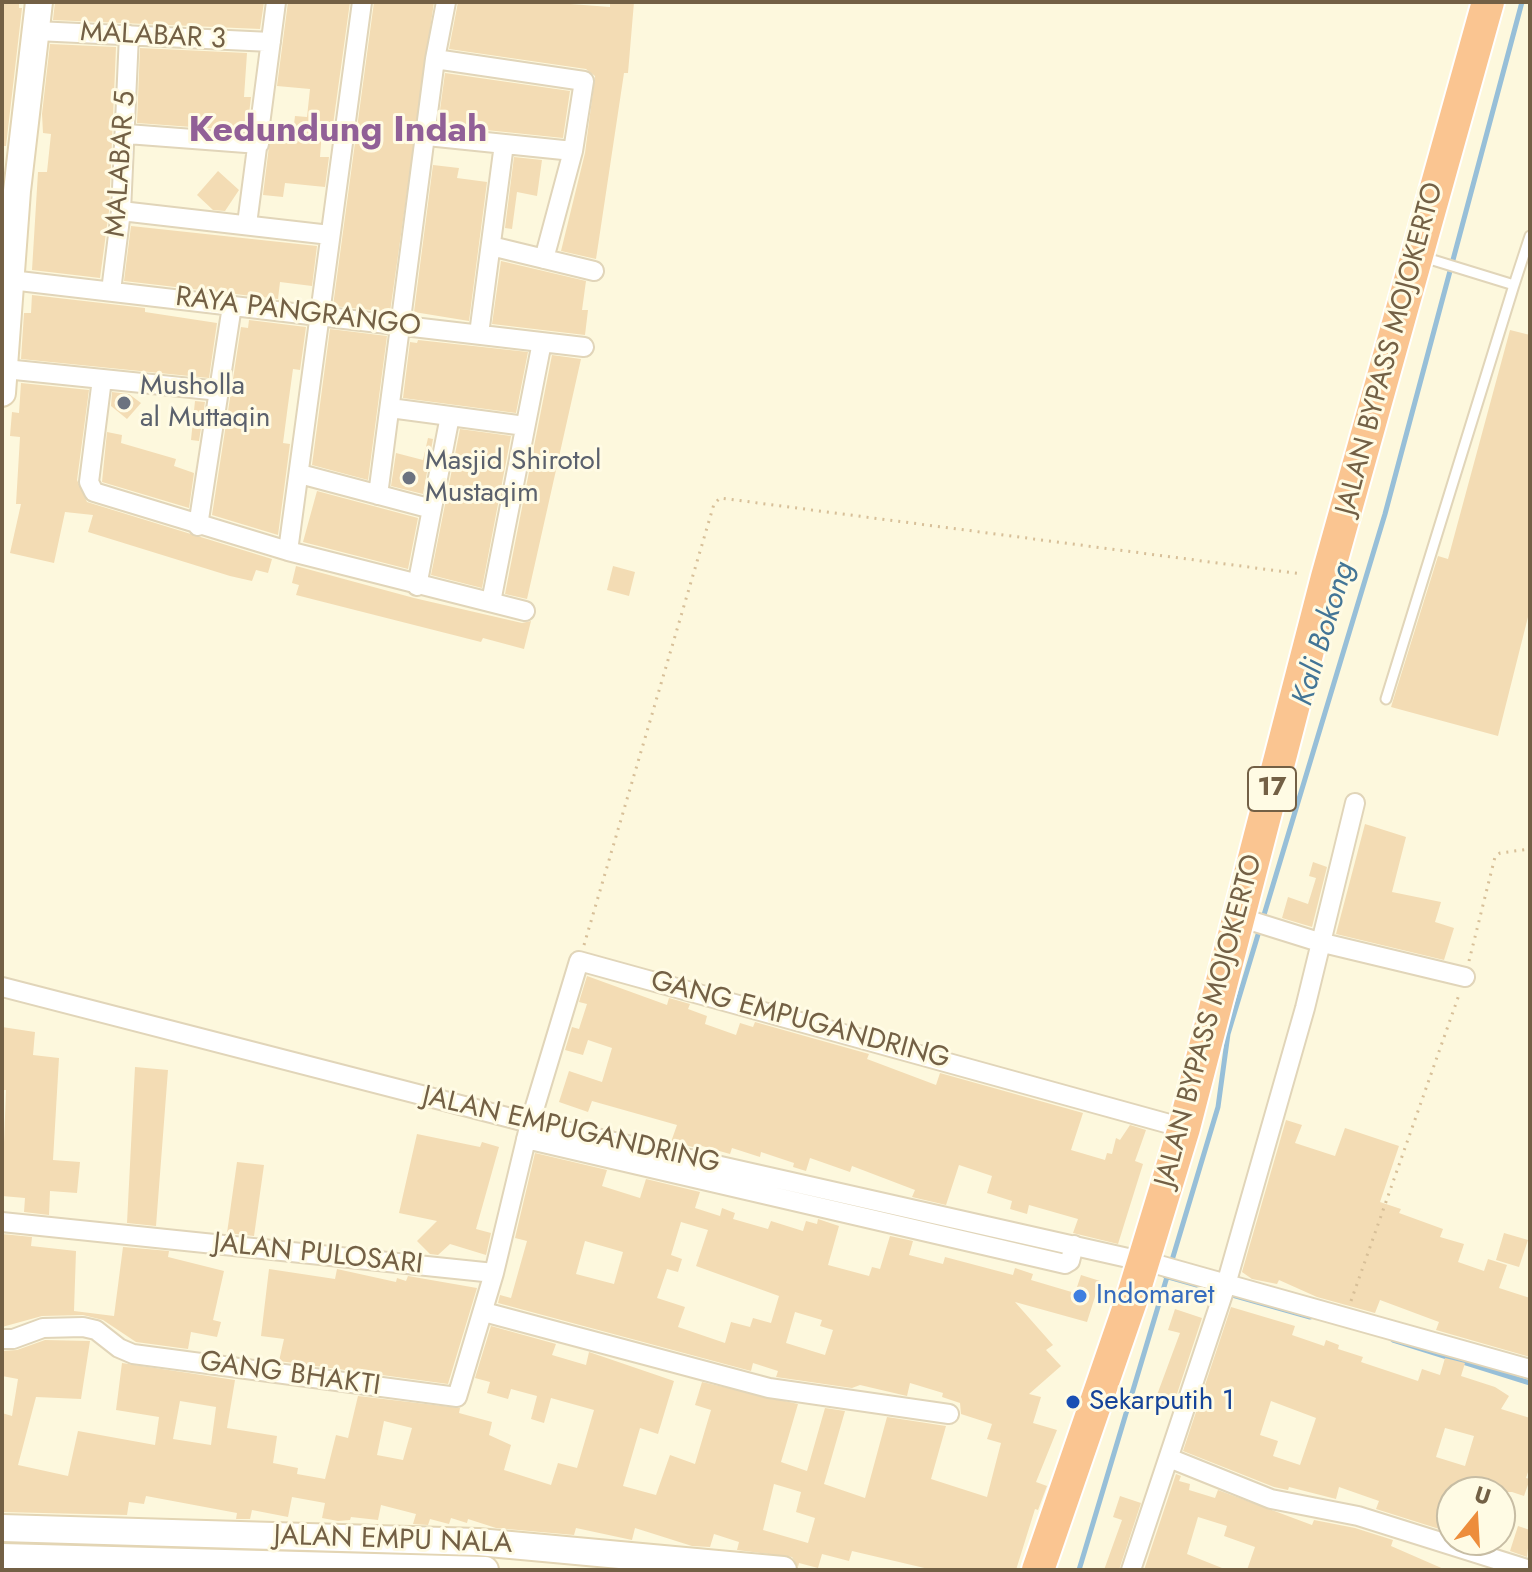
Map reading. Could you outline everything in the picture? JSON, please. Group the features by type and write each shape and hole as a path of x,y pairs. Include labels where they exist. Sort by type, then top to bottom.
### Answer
{"highway":[{"name":"JALAN BYPASS MOJOKERTO","path":"1038,1570 1159,1266 1184,1128 1254,922 1327,577 1428,258 1488,2"}],"main road":[{"path":"3,381 10,191 39,2"},
{"name":"JALAN EMPU NALA","path":"2,1528 448,1559 485,1570"},
{"path":"493,1570 494,1543"},
{"name":"JALAN EMPU NALA","path":"2,1557 448,1559 494,1543 783,1570"}],"street":[{"path":"247,224 276,2"},
{"path":"288,551 362,2"},
{"path":"378,495 435,59 446,2"},
{"name":"MALABAR 3","path":"36,31 271,42"},
{"name":"MALABAR 5","path":"111,291 127,134 129,35"},
{"path":"435,59 581,78 584,83 573,151 544,259"},
{"path":"127,134 259,144"},
{"path":"427,136 573,151"},
{"path":"479,334 504,144"},
{"path":"121,211 330,235"},
{"path":"491,246 594,271"},
{"name":"RAYA PANGRANGO","path":"7,280 584,347"},
{"path":"198,526 232,306"},
{"path":"491,602 542,342"},
{"path":"102,379 89,482 94,492 288,551 525,611"},
{"path":"3,381 102,379 220,391"},
{"path":"390,408 525,426"},
{"path":"417,586 450,416"},
{"path":"300,474 432,509"},
{"path":"1131,1570 1224,1289 1305,1008 1355,803"},
{"path":"1254,922 1319,942 1465,977"},
{"path":"494,1273 528,1132 579,961"},
{"name":"GANG EMPUGANDRING","path":"579,961 1184,1128"},
{"name":"JALAN EMPUGANDRING","path":"2,987 528,1132 836,1204 1072,1253 1159,1266 1224,1289 1530,1369"},
{"name":"JALAN PULOSARI","path":"2,1222 494,1273"},
{"name":"GANG BHAKTI","path":"2,1339 13,1339 43,1328 83,1327 96,1330 119,1348 133,1354 457,1397 494,1273"},
{"path":"484,1312 769,1388 949,1414"},
{"path":"1169,1458 1271,1499 1358,1516 1530,1570"}],"lane":[{"path":"1386,699 1530,236"},
{"path":"1428,258 1514,285"}],"path":[{"path":"579,961 714,504 720,498 1327,577"},
{"path":"1344,1318 1465,977 1497,854 1530,849"}],"building":[{"path":"2,2 19,2 19,8 22,8 6,146 2,146"},
{"path":"55,2 264,2 260,29 53,20"},
{"path":"288,2 350,2 332,132 322,131 320,157 329,157 325,187 285,183 283,197 263,195 270,138 292,141 295,116 307,117 310,89 277,86"},
{"path":"374,2 434,2 390,312 333,306"},
{"path":"458,2 544,2 610,7 610,2 634,2 628,73 624,73 596,259 561,251 585,153 595,76 586,69 449,49"},
{"path":"50,44 116,47 109,211 100,278 32,270 38,172 47,172 51,134 43,133 42,114"},
{"path":"140,48 247,53 244,97 251,97 247,131 137,123"},
{"path":"445,73 570,91 563,138 438,125"},
{"path":"514,157 542,160 537,196 517,192 512,229 505,228"},
{"path":"433,165 459,168 457,178 487,182 469,321 414,312"},
{"path":"218,171 239,190 225,211 213,210 197,195"},
{"path":"131,226 317,246 312,286 280,282 278,299 124,281"},
{"path":"501,261 586,281 582,310 588,310 585,335 492,324"},
{"path":"32,295 145,308 145,312 217,323 209,378 21,359 24,313 31,313"},
{"path":"249,320 306,327 300,370 293,369 288,405 283,443 290,444 278,535 212,515 241,327 248,328"},
{"path":"330,329 387,336 368,480 312,465"},
{"path":"1510,330 1530,335 1530,609 1498,736 1391,707 1438,556 1448,559"},
{"path":"418,340 528,352 516,413 403,398 410,342 417,343"},
{"path":"552,355 581,359 527,599 505,594"},
{"path":"21,383 89,390 77,480 87,502 272,559 268,573 256,570 252,581 230,576 88,532 93,515 65,512 54,563 10,553 21,504 16,504 20,437 10,436 12,412 19,413"},
{"name":"Musholla al Muttaqin","path":"112,392 129,394 141,403 127,419 111,406"},
{"path":"195,401 205,402 199,441 191,440"},
{"path":"460,429 511,436 482,588 431,575"},
{"path":"107,432 122,435 121,443 176,459 174,466 194,473 189,508 102,482"},
{"name":"Masjid Shirotol Mustaqim","path":"428,438 433,439 423,494 391,486 396,453 423,460"},
{"path":"317,491 418,518 408,569 303,542"},
{"path":"296,566 414,598 522,623 531,621 524,649 483,638 481,642 296,595 299,585 292,583"},
{"path":"613,566 635,572 629,596 607,590"},
{"path":"1365,824 1406,837 1392,892 1441,902 1435,922 1454,928 1444,960 1336,934"},
{"path":"1313,862 1327,867 1312,927 1282,918 1288,897 1308,904 1316,878 1309,876"},
{"path":"587,976 667,1005 669,998 690,1004 688,1009 707,1016 705,1024 736,1035 740,1023 753,1027 755,1022 869,1054 867,1059 936,1085 940,1073 1083,1113 1071,1150 1105,1160 1107,1153 1112,1154 1116,1138 1120,1140 1130,1125 1146,1130 1135,1161 1143,1164 1118,1244 1073,1233 1078,1219 1029,1205 1027,1214 1010,1209 1012,1201 987,1193 992,1176 959,1165 946,1205 912,1197 915,1190 852,1166 850,1172 810,1158 806,1171 793,1167 794,1163 761,1152 760,1157 732,1148 730,1154 702,1146 701,1149 671,1142 677,1125 592,1101 588,1112 559,1102 569,1071 602,1082 612,1048 588,1040 583,1055 565,1050 572,1027 579,1029 587,1004 579,1002"},
{"path":"2,1027 35,1032 33,1055 59,1058 53,1160 80,1162 77,1193 50,1191 49,1215 24,1212 25,1198 2,1196 6,1090 2,1090"},
{"path":"135,1067 168,1070 156,1226 127,1223"},
{"path":"1286,1120 1302,1125 1295,1143 1335,1156 1345,1128 1399,1146 1380,1202 1401,1209 1399,1213 1443,1229 1440,1237 1464,1244 1458,1262 1484,1271 1488,1259 1507,1265 1499,1288 1530,1298 1530,1357 1436,1330 1439,1322 1380,1300 1375,1313 1317,1297 1279,1280 1277,1284 1252,1279 1242,1272"},
{"path":"417,1134 480,1147 482,1142 499,1147 476,1229 491,1233 486,1255 450,1244 438,1255 430,1254 417,1241 437,1221 399,1213"},
{"path":"535,1153 607,1170 602,1186 640,1198 646,1179 700,1192 695,1208 720,1216 722,1208 735,1213 733,1219 768,1229 771,1221 803,1231 806,1221 817,1224 818,1219 839,1226 828,1265 869,1276 872,1267 880,1269 890,1236 913,1241 909,1255 943,1264 945,1257 1013,1275 1015,1268 1033,1274 1031,1280 1075,1293 1081,1275 1100,1281 1087,1322 1015,1302 1053,1345 1046,1350 1061,1366 1029,1394 1041,1397 1033,1423 1057,1430 1036,1482 1047,1486 1038,1510 1035,1509 1016,1570 933,1570 852,1551 849,1561 822,1554 818,1568 799,1563 798,1567 792,1557 737,1550 739,1542 714,1534 710,1547 692,1546 635,1528 632,1540 576,1528 574,1535 496,1528 468,1519 467,1523 451,1518 449,1524 430,1519 428,1525 413,1524 416,1514 381,1505 378,1520 351,1517 350,1520 338,1521 322,1518 325,1503 292,1497 288,1517 252,1510 250,1519 236,1519 237,1513 146,1496 144,1504 129,1502 127,1515 2,1512 2,1413 12,1416 18,1379 2,1376 2,1351 17,1350 45,1340 90,1341 81,1399 36,1397 18,1465 68,1476 78,1431 155,1445 159,1417 116,1410 122,1363 235,1380 227,1428 277,1436 273,1463 298,1468 297,1474 325,1479 336,1435 348,1438 358,1396 460,1408 459,1413 492,1422 489,1435 511,1445 504,1470 551,1485 558,1463 577,1468 594,1410 551,1398 544,1423 531,1419 537,1396 511,1389 508,1399 487,1393 490,1382 475,1378 491,1326 556,1344 552,1355 586,1365 589,1352 674,1381 658,1434 640,1428 623,1486 656,1495 670,1455 695,1464 711,1410 695,1405 702,1382 798,1404 781,1462 807,1471 825,1408 845,1411 824,1484 865,1498 887,1417 946,1426 931,1479 987,1497 1001,1443 987,1439 992,1424 961,1414 960,1403 942,1397 943,1393 910,1383 907,1396 860,1385 852,1388 776,1377 778,1371 753,1363 751,1371 498,1303 500,1295 511,1298 527,1241 515,1238","holes":["681,1222 708,1230 696,1266 779,1296 771,1323 753,1318 750,1327 731,1322 725,1343 678,1327 685,1307 657,1298 667,1269 678,1272 682,1259 671,1255","585,1241 623,1252 614,1284 576,1274","795,1312 822,1320 820,1326 833,1330 825,1355 786,1343","180,1401 216,1407 211,1445 173,1439","384,1421 412,1428 403,1460 377,1455","774,1484 801,1492 796,1512 815,1518 808,1543 763,1530"]},
{"path":"237,1162 264,1165 254,1236 227,1233"},
{"path":"1504,1233 1528,1240 1519,1267 1496,1260"},
{"path":"2,1234 32,1237 31,1246 76,1251 74,1311 114,1316 123,1247 169,1251 168,1257 224,1271 213,1320 221,1322 217,1337 191,1332 188,1349 136,1342 103,1320 83,1315 42,1316 2,1327"},
{"path":"269,1269 335,1279 337,1269 396,1282 397,1278 406,1281 408,1276 477,1288 448,1384 279,1361 284,1339 261,1336"},
{"path":"1231,1307 1295,1326 1292,1335 1324,1346 1326,1340 1339,1345 1338,1349 1363,1357 1361,1362 1418,1381 1422,1369 1440,1375 1445,1358 1465,1363 1461,1376 1495,1387 1509,1396 1501,1409 1530,1418 1530,1466 1526,1478 1530,1479 1524,1496 1516,1493 1516,1476 1436,1476 1436,1528 1376,1509 1379,1501 1339,1487 1336,1499 1289,1487 1288,1490 1183,1451","holes":["1271,1401 1316,1418 1300,1465 1273,1456 1278,1441 1260,1435","1445,1428 1474,1436 1465,1466 1436,1457"]},
{"path":"1175,1309 1202,1318 1172,1409 1154,1403 1180,1333 1168,1330"},
{"path":"1176,1474 1181,1476 1179,1481 1190,1484 1189,1490 1215,1498 1218,1490 1312,1525 1314,1520 1355,1528 1393,1540 1391,1546 1446,1570 1247,1570 1255,1547 1224,1536 1227,1526 1198,1517 1187,1554 1227,1570 1144,1570"},
{"path":"1120,1496 1141,1503 1119,1570 1104,1570 1122,1520 1113,1517"},
{"path":"1518,1526 1530,1530 1527,1557 1516,1553"}],"waterway":[{"name":"Kali Bokong","path":"1079,1570 1218,1107 1228,1034 1385,514 1522,2"},
{"path":"1165,1276 1310,1317"},
{"path":"1393,1340 1530,1383"}],"place":[{"name":"Musholla al Muttaqin","path":"124,403"},
{"name":"Masjid Shirotol Mustaqim","path":"409,478"},
{"name":"Indomaret","path":"1080,1296"},
{"name":"Sekarputih 1","path":"1073,1402"}],"district":[{"name":"Kedundung Indah","path":"338,132"}]}
